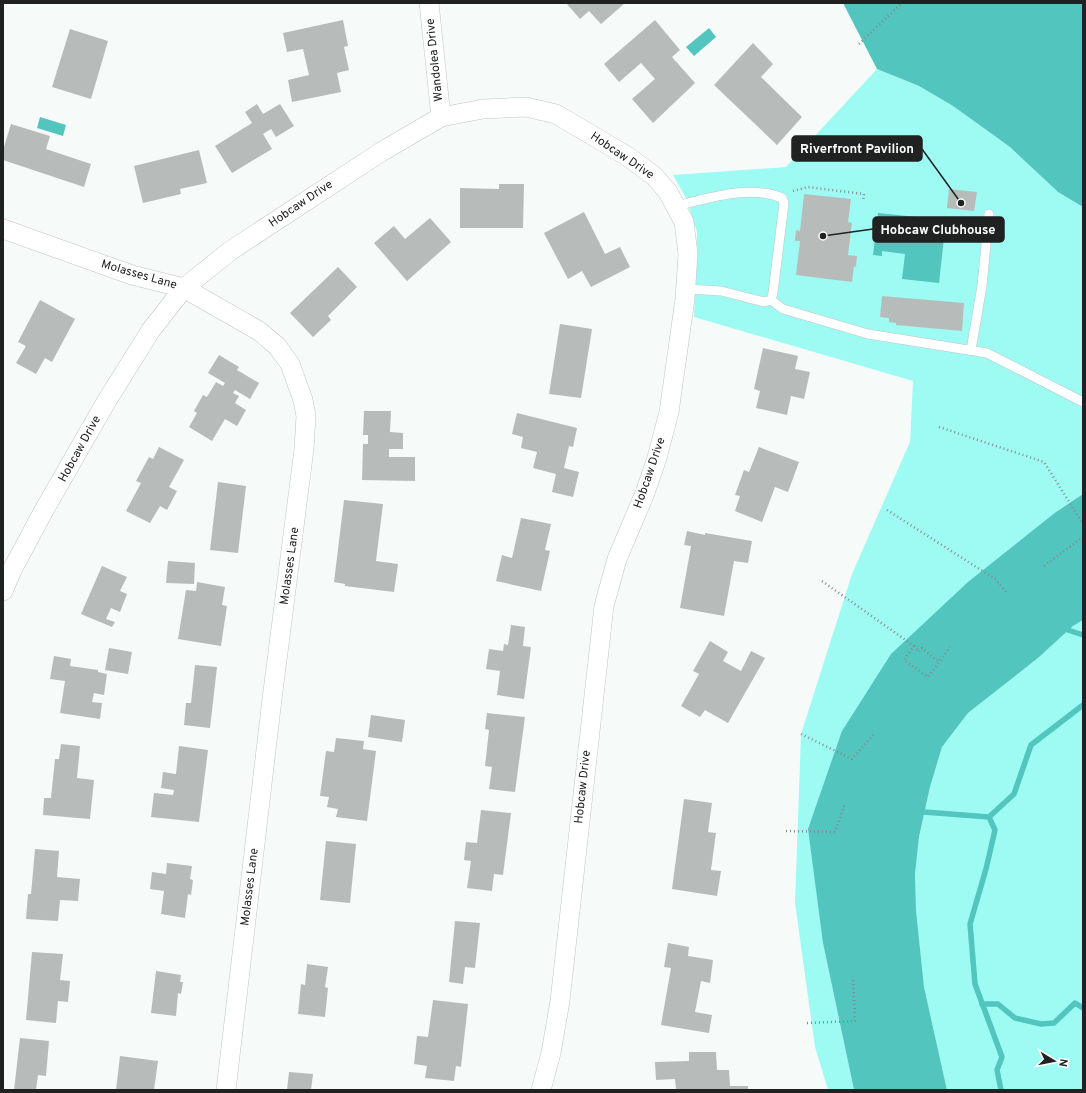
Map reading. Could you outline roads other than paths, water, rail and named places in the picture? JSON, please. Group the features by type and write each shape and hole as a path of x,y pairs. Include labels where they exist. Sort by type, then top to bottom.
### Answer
{"street":[{"name":"Wandolea Drive","path":"429,3 441,117"},
{"name":"Hobcaw Drive","path":"3,591 12,570 43,512 106,402 151,330 184,288 230,251 375,156 441,117 483,109 526,107 556,114 627,156 654,176 668,192 684,222 688,254 684,314 669,412 647,486 617,559 604,606 589,729 560,1001 551,1053 541,1090"},
{"name":"Molasses Lane","path":"3,229 132,275 184,288 259,331 277,346 290,364 303,400 306,416 304,449 272,699 226,1090"}],"lane":[{"path":"675,206 741,193 770,192 782,198 784,203 771,300"},
{"path":"971,350 982,286 989,214"},
{"path":"686,289 721,291 764,302 771,300"},
{"path":"771,300 783,309 868,334 987,353 1083,402"}],"waterway":[{"path":"1068,630 1083,635"},
{"path":"989,817 1014,794 1031,745 1083,705"},
{"path":"924,812 989,817 995,830 986,869 970,924 975,984 1002,1057 997,1070 1001,1090"},
{"path":"982,1004 998,1004 1015,1018 1041,1024 1054,1023 1075,1003 1083,1008"}],"place":[{"name":"Riverfront Pavilion","path":"961,203"},
{"name":"Hobcaw Clubhouse","path":"823,236"}]}
